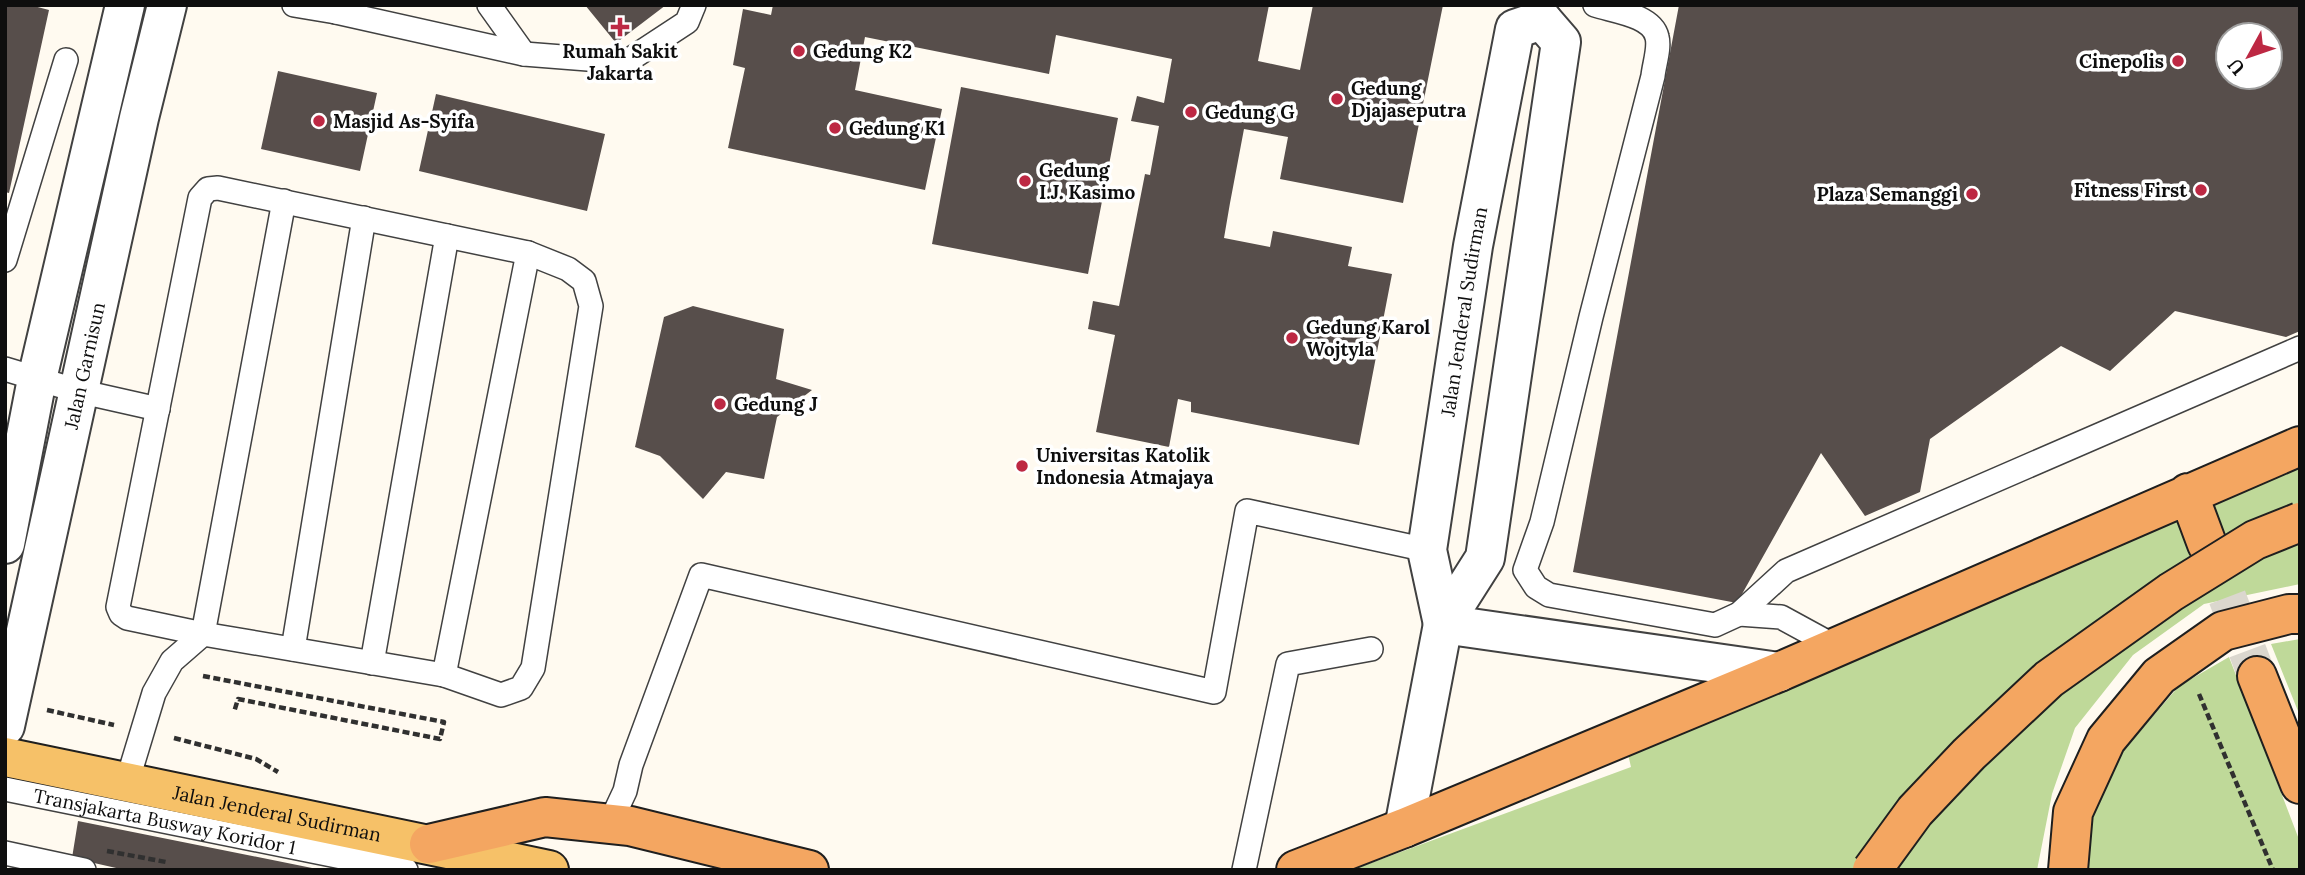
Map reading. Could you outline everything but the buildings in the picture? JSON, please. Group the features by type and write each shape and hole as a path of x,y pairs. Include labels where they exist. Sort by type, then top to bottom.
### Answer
{"highway":[{"path":"1296,870 1404,828 1779,672 2300,446"},
{"path":"2188,493 2207,544"},
{"path":"1872,870 1915,811 1969,754 2049,679 2171,592 2255,540 2300,522"},
{"path":"2068,870 2073,812 2106,740 2159,676 2223,631 2289,614 2300,614"},
{"path":"2257,676 2300,784"},
{"path":"417,857 545,817 610,822 809,870"}],"main road":[{"name":"Jalan Jenderal Sudirman","path":"5,757 127,782 417,857 550,870"}],"street":[{"path":"5,544 21,374 125,5"},
{"name":"Jalan Garnisun","path":"5,726 136,132 167,5"},
{"name":"Jalan Jenderal Sudirman","path":"1404,828 1443,624 1485,558 1561,42 1543,13 1515,29 1473,246 1427,550 1443,624"},
{"path":"1443,624 1779,672"}],"lane":[{"path":"294,5 337,9 524,54 626,62 687,22 694,5"},
{"path":"489,5 524,54"},
{"path":"1595,5 1640,19 1665,39 1591,317 1542,522 1525,570 1536,587 1549,595 1716,625 1739,614 1786,570 2300,348"},
{"path":"5,260 66,60"},
{"path":"218,187 284,201 528,253 568,268 584,281 591,306 533,668 521,688 501,695 444,675 203,634 127,618 121,614 118,607 200,198 208,189 218,187"},
{"path":"127,782 154,693 172,661 203,634 284,201"},
{"path":"293,649 364,218"},
{"path":"372,663 447,236"},
{"path":"444,675 528,253"},
{"path":"21,374 79,391 158,409"},
{"path":"610,822 625,790 631,765 701,575 1214,692 1247,511 1427,550"},
{"path":"1739,614 1781,617 1836,647"},
{"path":"1244,870 1288,664 1371,649"},
{"name":"Transjakarta Busway Koridor 1","path":"5,789 417,857"},
{"path":"5,853 84,870"}],"path":[{"path":"202,676 444,722 440,740 238,699 234,712"},
{"path":"2199,694 2273,870"},
{"path":"98,849 166,862"}],"green space":[{"path":"2300,446 2300,584 2204,604 2133,655 2075,728 2052,794 2037,870 1352,870 1631,767 1624,737"},
{"path":"2300,639 2300,716 2271,644"},
{"path":"2229,657 2300,842 2300,870 2084,870 2091,822 2116,759 2179,686"}],"tunnel":[{"path":"2207,544 2257,676"}],"place":[{"name":"Rumah Sakit Jakarta","path":"620,27"},
{"name":"Gedung K2","path":"799,51"},
{"name":"Cinepolis","path":"2178,61"},
{"name":"Gedung Djajaseputra","path":"1337,99"},
{"name":"Gedung G","path":"1191,112"},
{"name":"Masjid As-Syifa","path":"319,121"},
{"name":"Gedung K1","path":"835,128"},
{"name":"Gedung I.J. Kasimo","path":"1025,181"},
{"name":"Fitness First","path":"2201,190"},
{"name":"Plaza Semanggi","path":"1972,194"},
{"name":"Gedung Karol Wojtyla","path":"1292,338"},
{"name":"Gedung J","path":"720,404"},
{"name":"Universitas Katolik Indonesia Atmajaya","path":"1022,466"}]}
